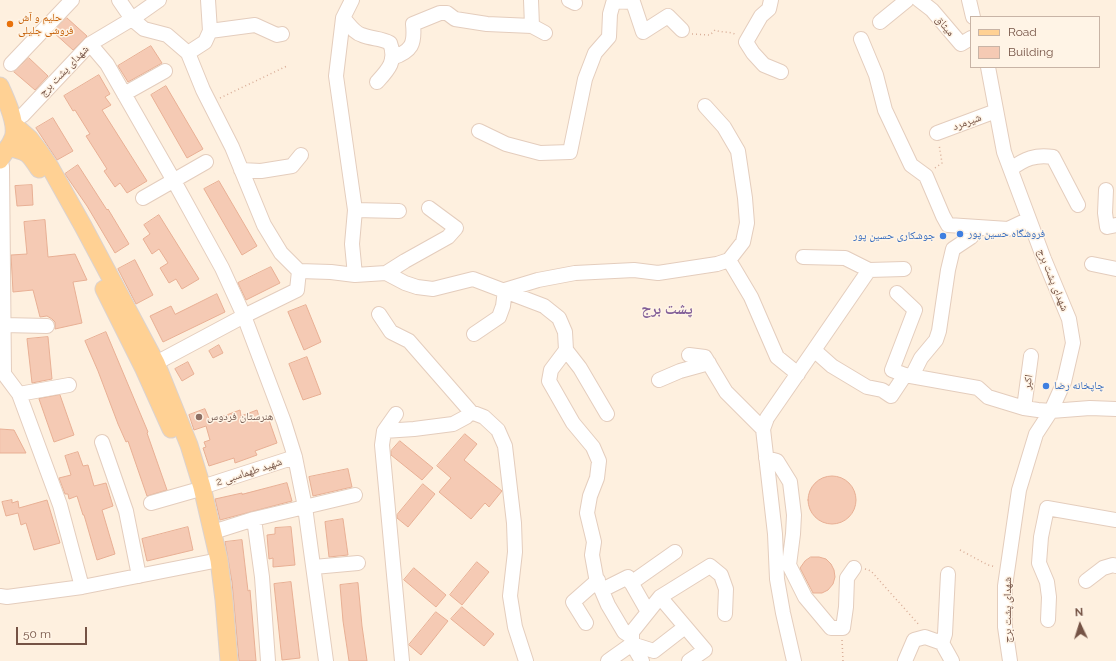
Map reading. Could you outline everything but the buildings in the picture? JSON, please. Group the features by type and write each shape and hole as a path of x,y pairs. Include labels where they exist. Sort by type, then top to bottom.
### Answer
{"main road":[{"path":"0,86 12,120 14,136 3,152"},
{"path":"12,120 30,139 50,167 83,226 156,363 190,445 198,489 224,600 229,661"},
{"path":"3,152 25,151 32,158 57,200 144,369 198,489 214,532 218,661"}],"street":[{"path":"11,64 72,0"},
{"path":"119,0 132,20 144,29 167,35 188,53 210,103 232,147 264,225 281,253 299,271 331,272 355,275 386,273 448,237 456,228 429,208"},
{"name":"شهدای پشت برج","path":"12,120 23,115 90,44 132,20 159,0"},
{"path":"188,53 205,42 210,31 208,0"},
{"path":"352,0 343,18 336,76 355,210 352,244 355,275"},
{"path":"531,0 532,26"},
{"path":"479,131 506,144 540,153 570,152 585,79 595,53 609,37 610,14 614,0 633,2 643,32 668,16 682,30"},
{"path":"771,0 769,9 761,16 746,42 753,53 764,65 781,72"},
{"path":"880,22 908,0"},
{"name":"میثاق","path":"919,0 932,10 961,44 970,39"},
{"path":"969,0 974,16"},
{"path":"392,58 407,52 410,48 413,42 412,24 440,13 447,13 455,19 487,24 532,26 545,33"},
{"path":"343,18 355,32 390,43 393,51 389,70 377,82"},
{"path":"210,31 255,25 277,36 282,34"},
{"path":"861,39 876,75 885,110 911,165 926,176 948,225 1008,229 1029,219"},
{"path":"90,44 107,64 174,181 222,268 244,316 284,422 295,458 305,507 326,661"},
{"name":"شهدای پشت برج","path":"988,68 1004,152 1069,319 1073,343 1064,382 1051,411 1036,434 1019,490 1005,586 1007,660"},
{"path":"124,94 166,71"},
{"path":"505,290 538,280 575,273 634,270 658,273 717,264 729,260 743,242 747,223 738,151 724,127 705,106"},
{"name":"شیرمرد","path":"937,133 996,111"},
{"path":"241,170 261,171 292,166 301,155"},
{"path":"1011,169 1034,156 1053,157 1078,205"},
{"path":"143,198 206,162"},
{"path":"0,164 2,166 2,267 4,325 2,379 19,394 60,505 82,587"},
{"path":"1106,190 1105,213 1107,227 1116,225"},
{"path":"355,210 399,211"},
{"path":"814,350 832,366 867,387 882,390 891,396 936,340 939,331 948,270 953,249 971,237 979,228"},
{"path":"803,257 845,258 869,270 904,269"},
{"path":"729,260 751,298 777,357 798,374"},
{"path":"1092,264 1116,269"},
{"path":"794,661 777,579 775,534 763,429 767,418 869,270"},
{"path":"156,363 244,316 297,290 299,271"},
{"path":"386,273 405,283 417,287 433,289 473,279 544,306 559,318 565,332 566,350 580,368 607,414"},
{"path":"474,334 499,317 503,306 505,290"},
{"path":"897,293 915,310 892,370 908,376 978,388 988,397 1024,408 1051,411 1090,408 1116,409"},
{"path":"379,314 391,332 409,341 471,412 484,416 498,430 505,446 514,523 515,552 510,596 515,627 526,661"},
{"path":"4,325 48,326"},
{"path":"566,350 551,370 549,381 573,423 593,447 599,461 597,478 590,496 587,513 594,542 592,555 600,585 608,605 624,632 632,640 654,651 686,627"},
{"path":"689,355 705,357 726,392 763,429"},
{"name":"اکبر","path":"1024,408 1031,356"},
{"path":"659,380 680,371 709,363"},
{"path":"19,394 69,385"},
{"path":"384,430 414,429 453,424 466,417 471,412"},
{"path":"396,414 384,430 382,445 402,661"},
{"path":"102,442 126,511 139,576"},
{"name":"شهید طهماسبی 2","path":"151,503 295,458"},
{"path":"766,458 777,461 790,482 794,515 794,534 789,566 805,597 830,628 843,628 846,607 847,578 854,568"},
{"path":"214,532 254,519 355,496"},
{"path":"1048,620 1049,598 1047,582 1039,563 1040,538 1047,508 1116,520"},
{"path":"254,519 262,577 268,661"},
{"path":"631,583 675,552"},
{"path":"0,596 7,597 82,587 214,561"},
{"path":"314,567 358,564"},
{"path":"1086,581 1103,568 1113,565 1116,566"},
{"path":"642,661 632,640 632,632 660,597 710,566 721,575 726,589 725,614"},
{"path":"942,643 945,634 948,574"},
{"path":"586,623 573,602 600,585 628,577 648,612"},
{"path":"660,597 705,650 689,661"},
{"path":"905,661 914,640 925,637 942,643 952,661"},
{"path":"608,661 632,640"}],"path":[{"path":"682,30 692,34 710,35 715,30 719,32 732,32 746,42"},
{"path":"210,103 287,66"},
{"path":"926,176 942,163 937,133"},
{"path":"960,550 988,564 1008,570"},
{"path":"854,568 864,568 871,571 921,627 925,637"},
{"path":"843,628 843,661"}],"place":[{"name":"حلیم و آش فروشی جلیلی","path":"10,24"},
{"name":"فروشگاه حسین پور","path":"960,234"},
{"name":"جوشکاری حسین پور","path":"943,236"},
{"name":"چاپخانه رضا","path":"1046,386"},
{"name":"هنرستان فردوس","path":"199,417"}],"district":[{"name":"پشت برج","path":"667,309"}]}
